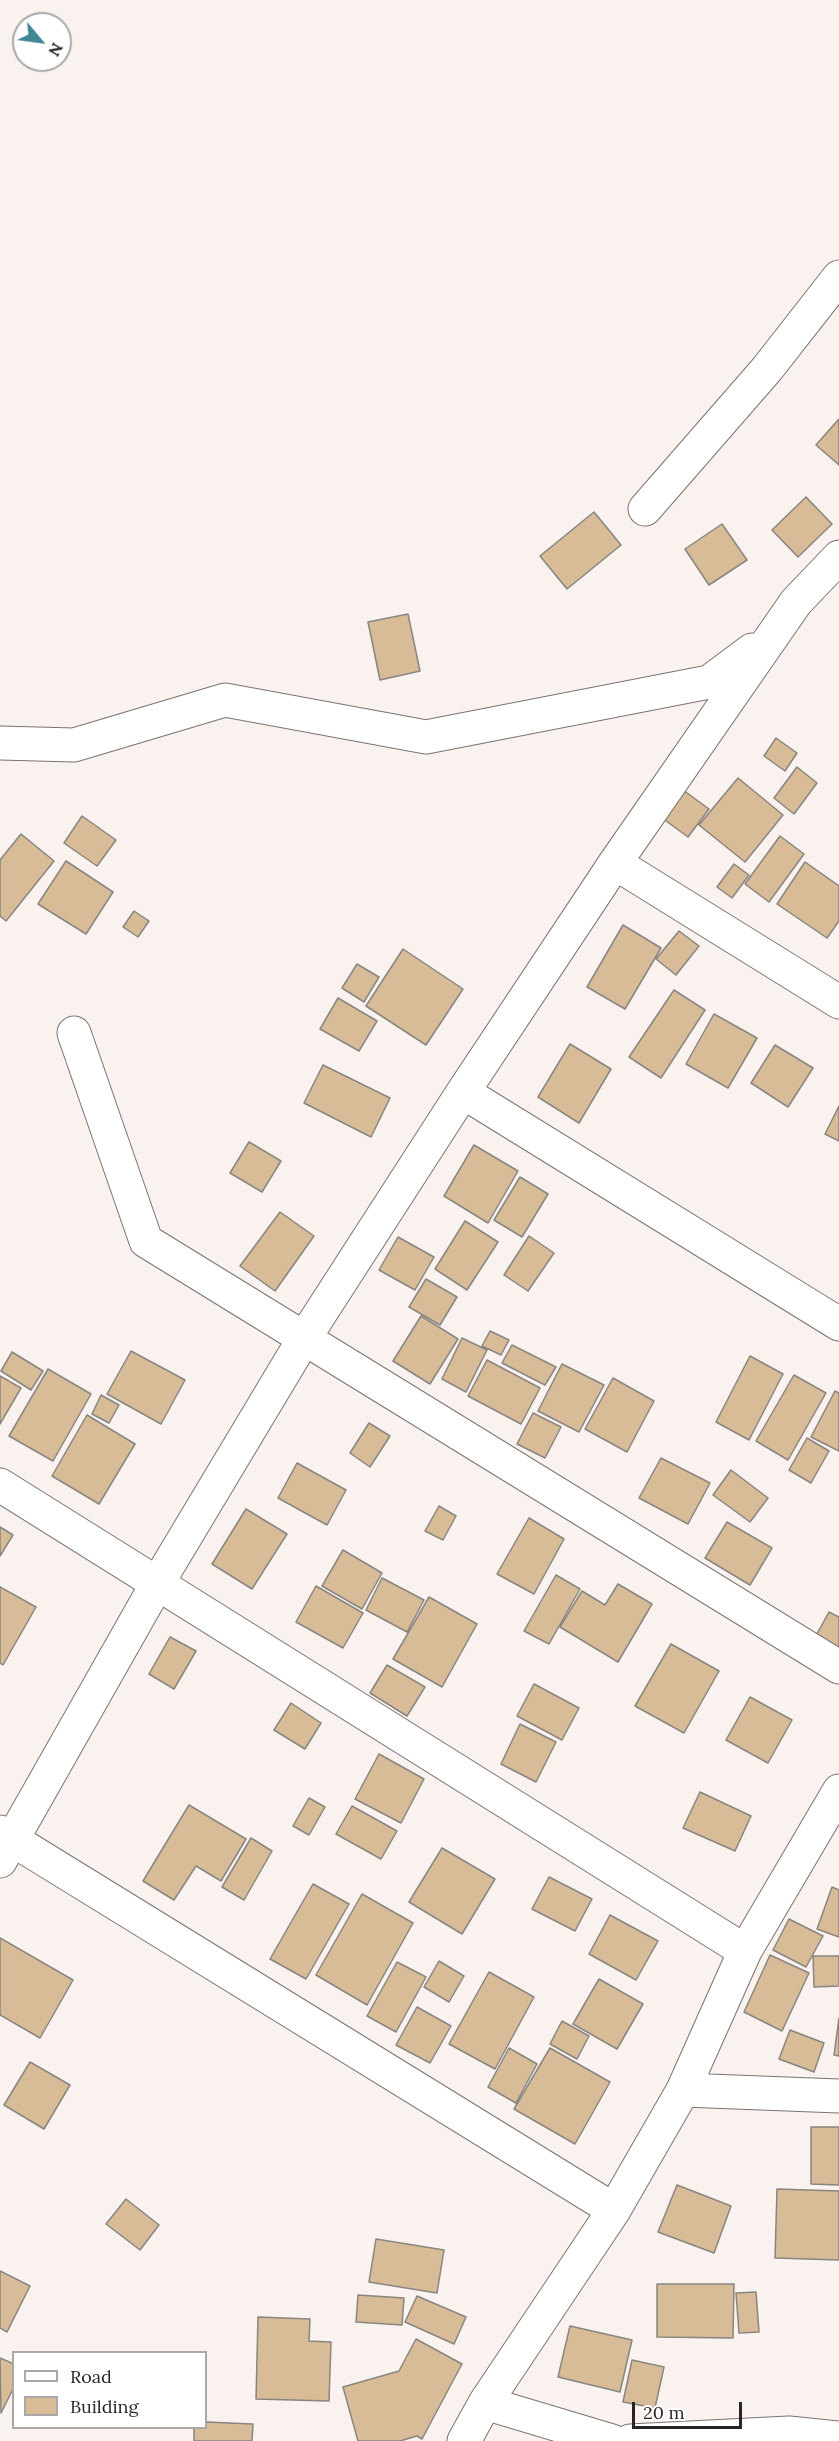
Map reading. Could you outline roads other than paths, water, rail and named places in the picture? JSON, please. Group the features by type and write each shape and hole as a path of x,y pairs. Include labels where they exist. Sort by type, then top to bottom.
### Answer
{"street":[{"path":"645,509 767,369 839,277"},
{"path":"614,2210 5,1844 305,1337 463,1092 615,863 796,602 839,557"},
{"path":"0,743 74,745 225,700 426,737 709,682 774,634"},
{"path":"615,863 839,1002"},
{"path":"74,1033 146,1241 839,1666"},
{"path":"463,1092 839,1324"},
{"path":"0,1485 745,1950"},
{"path":"464,2441 485,2403 614,2210 683,2090 745,1950 826,1838 839,1791"},
{"path":"683,2090 839,2096"},
{"path":"485,2403 612,2441"},
{"path":"630,2441 789,2433 839,2438"}]}
